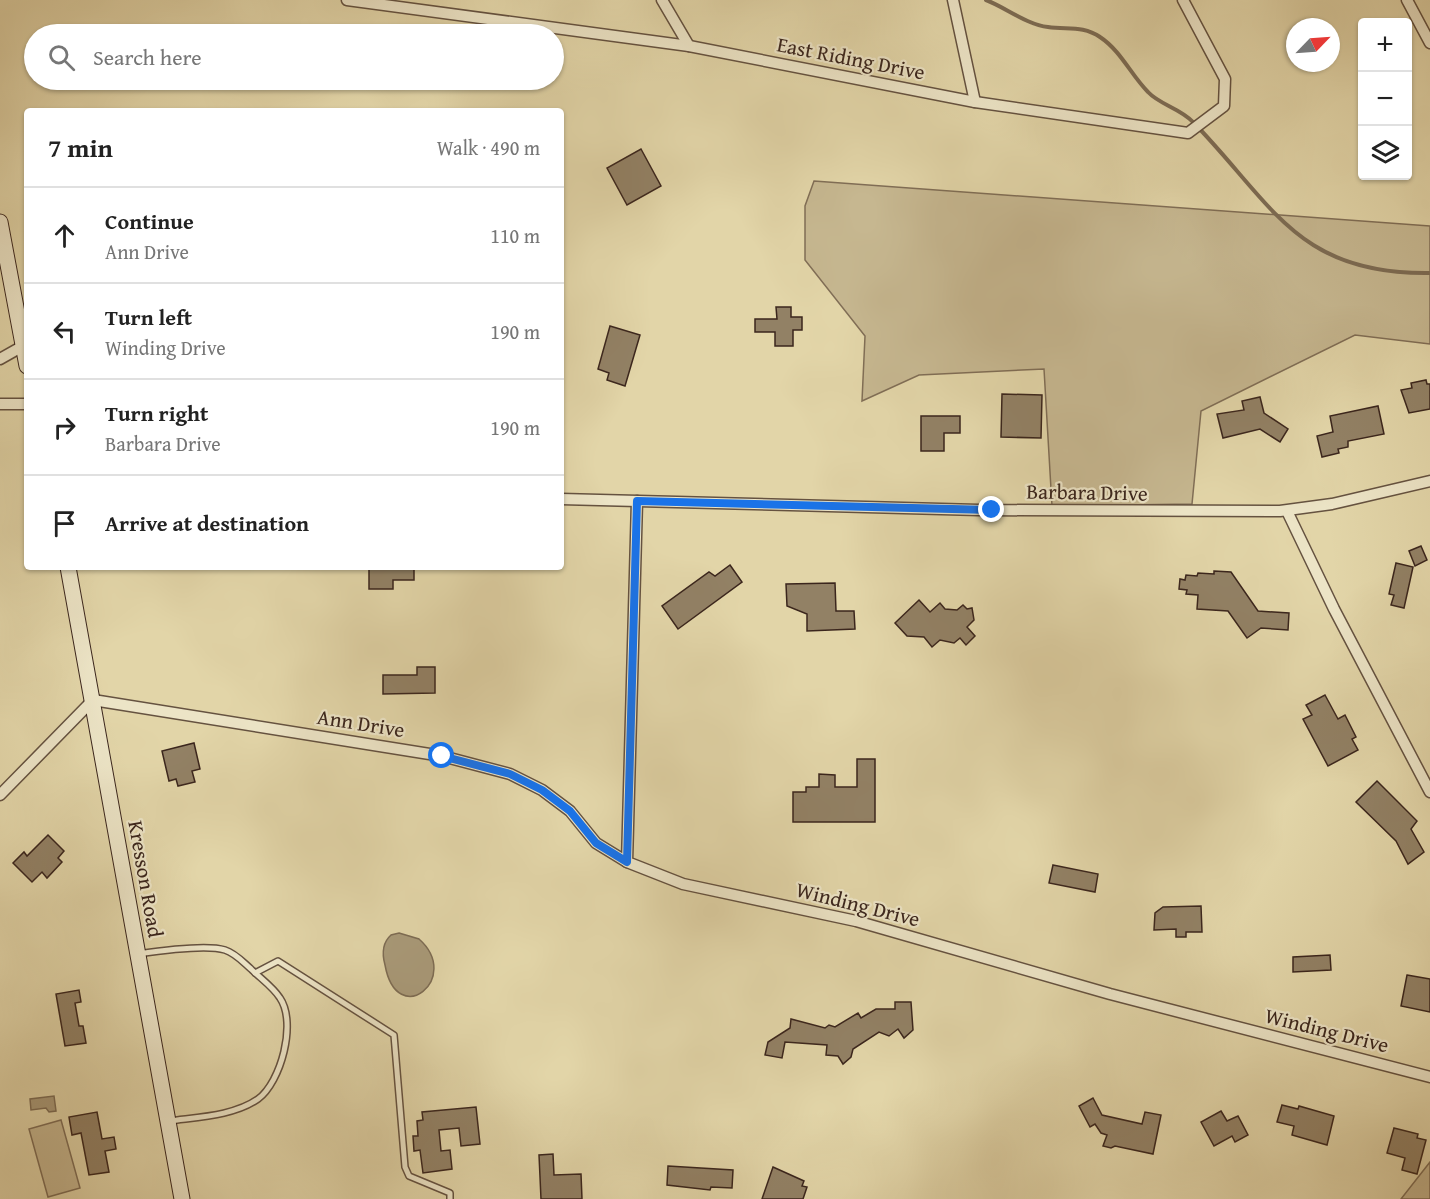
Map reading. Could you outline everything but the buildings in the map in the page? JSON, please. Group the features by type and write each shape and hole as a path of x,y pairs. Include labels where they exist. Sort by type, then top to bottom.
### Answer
{"street":[{"name":"East Riding Drive","path":"347,0 525,24"},
{"path":"662,0 689,46"},
{"path":"953,0 975,102"},
{"name":"East Riding Drive","path":"564,29 689,46 975,102 1188,133 1224,106 1225,79 1183,0"},
{"path":"1407,0 1430,43"},
{"path":"0,222 24,351"},
{"path":"0,359 23,346"},
{"path":"0,404 24,405"},
{"name":"Barbara Drive","path":"564,500 986,510 1287,511 1332,504 1430,481"},
{"path":"627,862 637,501"},
{"path":"1287,511 1334,609 1430,792"},
{"name":"Kresson Road","path":"69,570 183,1199"},
{"path":"0,795 93,700"},
{"name":"Ann Drive","path":"93,700 442,756 510,774 542,790 561,804 596,843 627,862"},
{"name":"Winding Drive","path":"627,862 683,885 856,921 1110,994 1430,1077"}],"lane":[{"path":"138,954 160,951 224,950 236,956 281,999 285,1014 287,1040 273,1084 257,1099 236,1108 168,1122"},
{"path":"255,973 278,960 394,1035 405,1167 409,1176 450,1193 450,1199"}],"shaded area":[{"path":"814,181 1430,226 1430,344 1355,335 1201,411 1192,504 1052,506 1044,369 919,375 862,401 865,336 805,260 805,206"},
{"path":"399,933 419,939 431,954 434,969 431,982 423,991 413,996 402,994 392,984 384,961 383,953 386,942 391,935"},
{"path":"54,1096 56,1111 49,1112 46,1108 31,1110 30,1099"},
{"path":"61,1120 80,1188 48,1197 29,1129"},
{"path":"1430,1162 1430,1199 1401,1199"}],"waterway":[{"path":"986,0 1040,26 1081,29 1100,37 1114,49 1148,92 1188,117 1268,206 1292,229 1318,248 1348,262 1385,270 1430,273"}],"route":[{"path":"442,756 510,774 542,790 570,811 596,843 627,862 637,501 992,510"}]}
